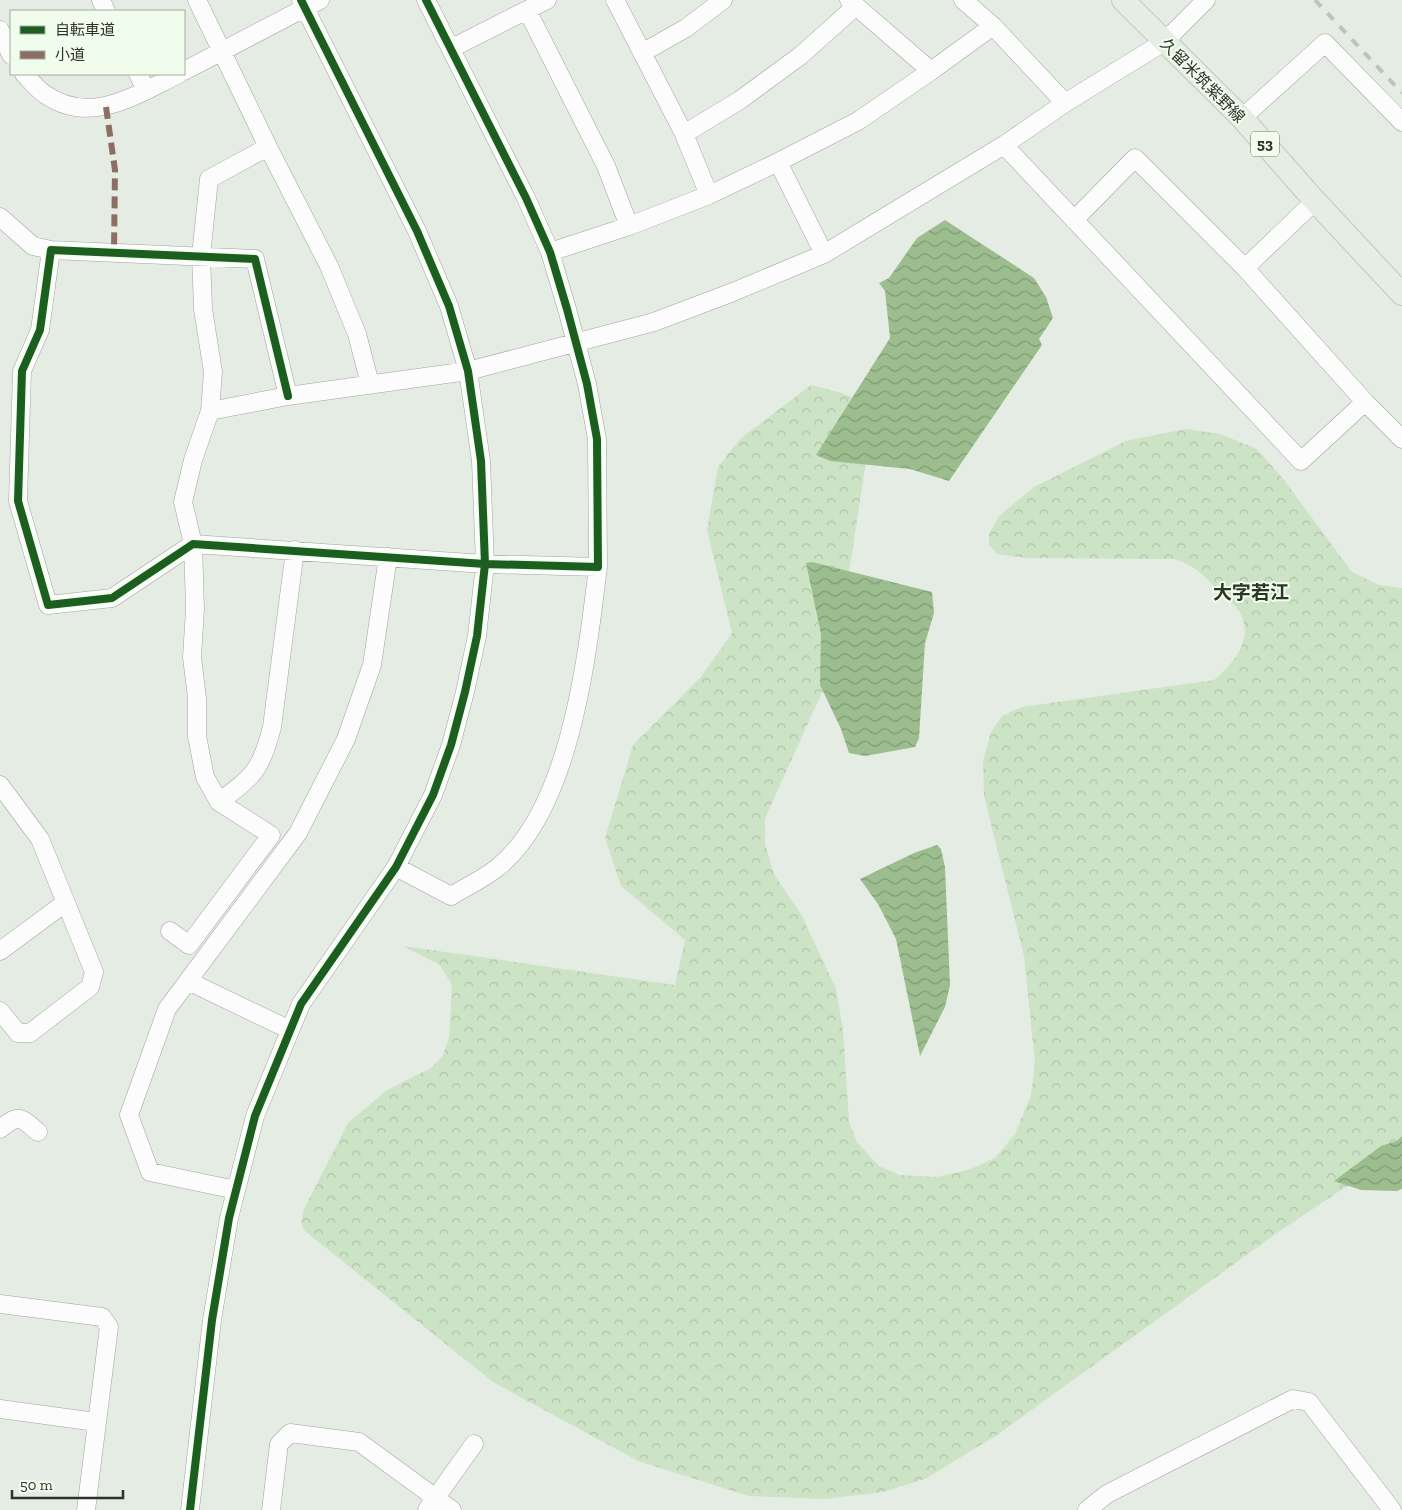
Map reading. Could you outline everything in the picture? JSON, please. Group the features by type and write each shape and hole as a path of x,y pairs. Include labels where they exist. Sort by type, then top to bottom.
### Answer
{"main road":[{"name":"久留米筑紫野線","path":"1123,0 1242,118 1315,201 1402,294"}],"street":[{"path":"197,0 224,52 268,147 329,266 357,334 370,384"},
{"path":"396,867 451,896 497,868 523,840 543,810 573,721 587,655 598,568 597,439 577,344 550,252 452,48 426,0"},
{"path":"452,48 547,0"},
{"path":"615,0 684,134 709,195"},
{"path":"642,53 686,28 723,0"},
{"path":"963,0 993,26 1065,103"},
{"path":"210,411 288,396 468,371 577,344 654,322 824,254 1004,145 1065,103 1164,42 1206,0"},
{"path":"185,72 224,52 308,2 418,231 449,306 468,371 481,461 485,564 477,636 451,745 433,795 396,867 301,1004 255,1116 229,1218 212,1320 190,1510"},
{"path":"684,134 740,100 800,56 852,3 931,72"},
{"path":"526,10 606,166 629,226"},
{"path":"550,252 629,226 709,195 778,162 858,121 931,72 993,26"},
{"path":"0,30 10,54"},
{"path":"1242,118 1325,43 1402,122"},
{"path":"25,75 46,95 77,108 114,104 129,100 177,75"},
{"path":"138,75 146,90"},
{"path":"1004,145 1301,461 1365,402"},
{"path":"170,931 189,945 271,835 219,802 205,777 197,736 198,698 192,657 195,609 193,544 183,502 193,460 210,411 213,372 203,309 201,256 209,179 268,147"},
{"path":"1074,220 1134,158 1245,268 1365,402 1402,440"},
{"path":"778,162 824,254"},
{"path":"1245,268 1315,201"},
{"path":"0,217 33,246 51,250 255,259 288,396"},
{"path":"51,250 40,330 22,371 18,501 48,605 112,598 193,544 485,564 598,568"},
{"path":"219,802 249,780 265,755 272,728 294,550"},
{"path":"236,1190 150,1172 129,1115 167,1009 298,833 346,739 372,664 388,557"},
{"path":"0,784 40,839 94,972 90,988 30,1033 18,1033 0,1011"},
{"path":"2,944 65,903"},
{"path":"188,981 290,1030"},
{"path":"0,1129 15,1118 20,1118 38,1132"},
{"path":"0,1304 102,1317 109,1327 86,1510"},
{"path":"1087,1510 1107,1494 1293,1399 1309,1402 1392,1510"},
{"path":"0,1410 96,1422"},
{"path":"271,1510 279,1444 290,1433 359,1442 431,1504 452,1510"},
{"path":"431,1504 474,1444"}],"green space":[{"path":"811,385 862,401 869,442 837,650 824,688 765,818 765,844 774,874 802,916 836,989 843,1030 849,1122 857,1142 879,1166 900,1175 937,1177 968,1170 995,1158 1015,1134 1031,1095 1035,1063 1024,956 984,796 983,761 991,732 1002,716 1022,707 1214,680 1235,657 1244,640 1243,621 1237,608 1202,574 1187,564 1173,559 1026,558 997,554 989,545 989,534 999,516 1034,487 1126,441 1186,429 1220,434 1257,449 1284,480 1352,572 1379,585 1402,588 1402,1166 1344,1188 1277,1233 997,1435 925,1479 883,1492 824,1499 749,1496 638,1461 493,1382 305,1231 301,1223 304,1209 348,1123 387,1090 431,1068 442,1057 449,1038 452,985 440,965 403,946 675,985 685,940 621,886 605,838 633,745 701,677 732,633 707,530 718,467 740,439"}],"water":[{"path":"945,220 1034,278 1046,297 1053,318 1039,339 1042,345 949,481 910,469 830,461 816,455 890,338 885,291 879,283 889,278 917,238"},
{"path":"812,562 932,592 934,613 925,643 919,738 915,747 865,756 849,753 841,729 820,685 821,634 806,563"},
{"path":"937,845 941,849 945,867 950,985 945,1007 920,1056 896,939 878,904 860,879 914,853"},
{"path":"1402,1136 1402,1189 1397,1191 1361,1190 1334,1181 1381,1146 1397,1141"}],"railway":[{"path":"1315,0 1402,93"}],"marked path":[{"path":"106,107 115,170 114,252"}],"cycle path":[{"path":"190,1510 212,1320 229,1218 255,1116 301,1004 396,867 433,795 451,745 465,692 477,636 485,564 481,461 468,371 449,306 417,231 301,0"},
{"path":"288,396 255,259 51,250 40,330 22,371 18,501 48,605 112,598 193,544 485,564 598,567 597,439 587,384 550,252 526,198 426,0"}],"district":[{"name":"大字若江","path":"1251,592"}]}
